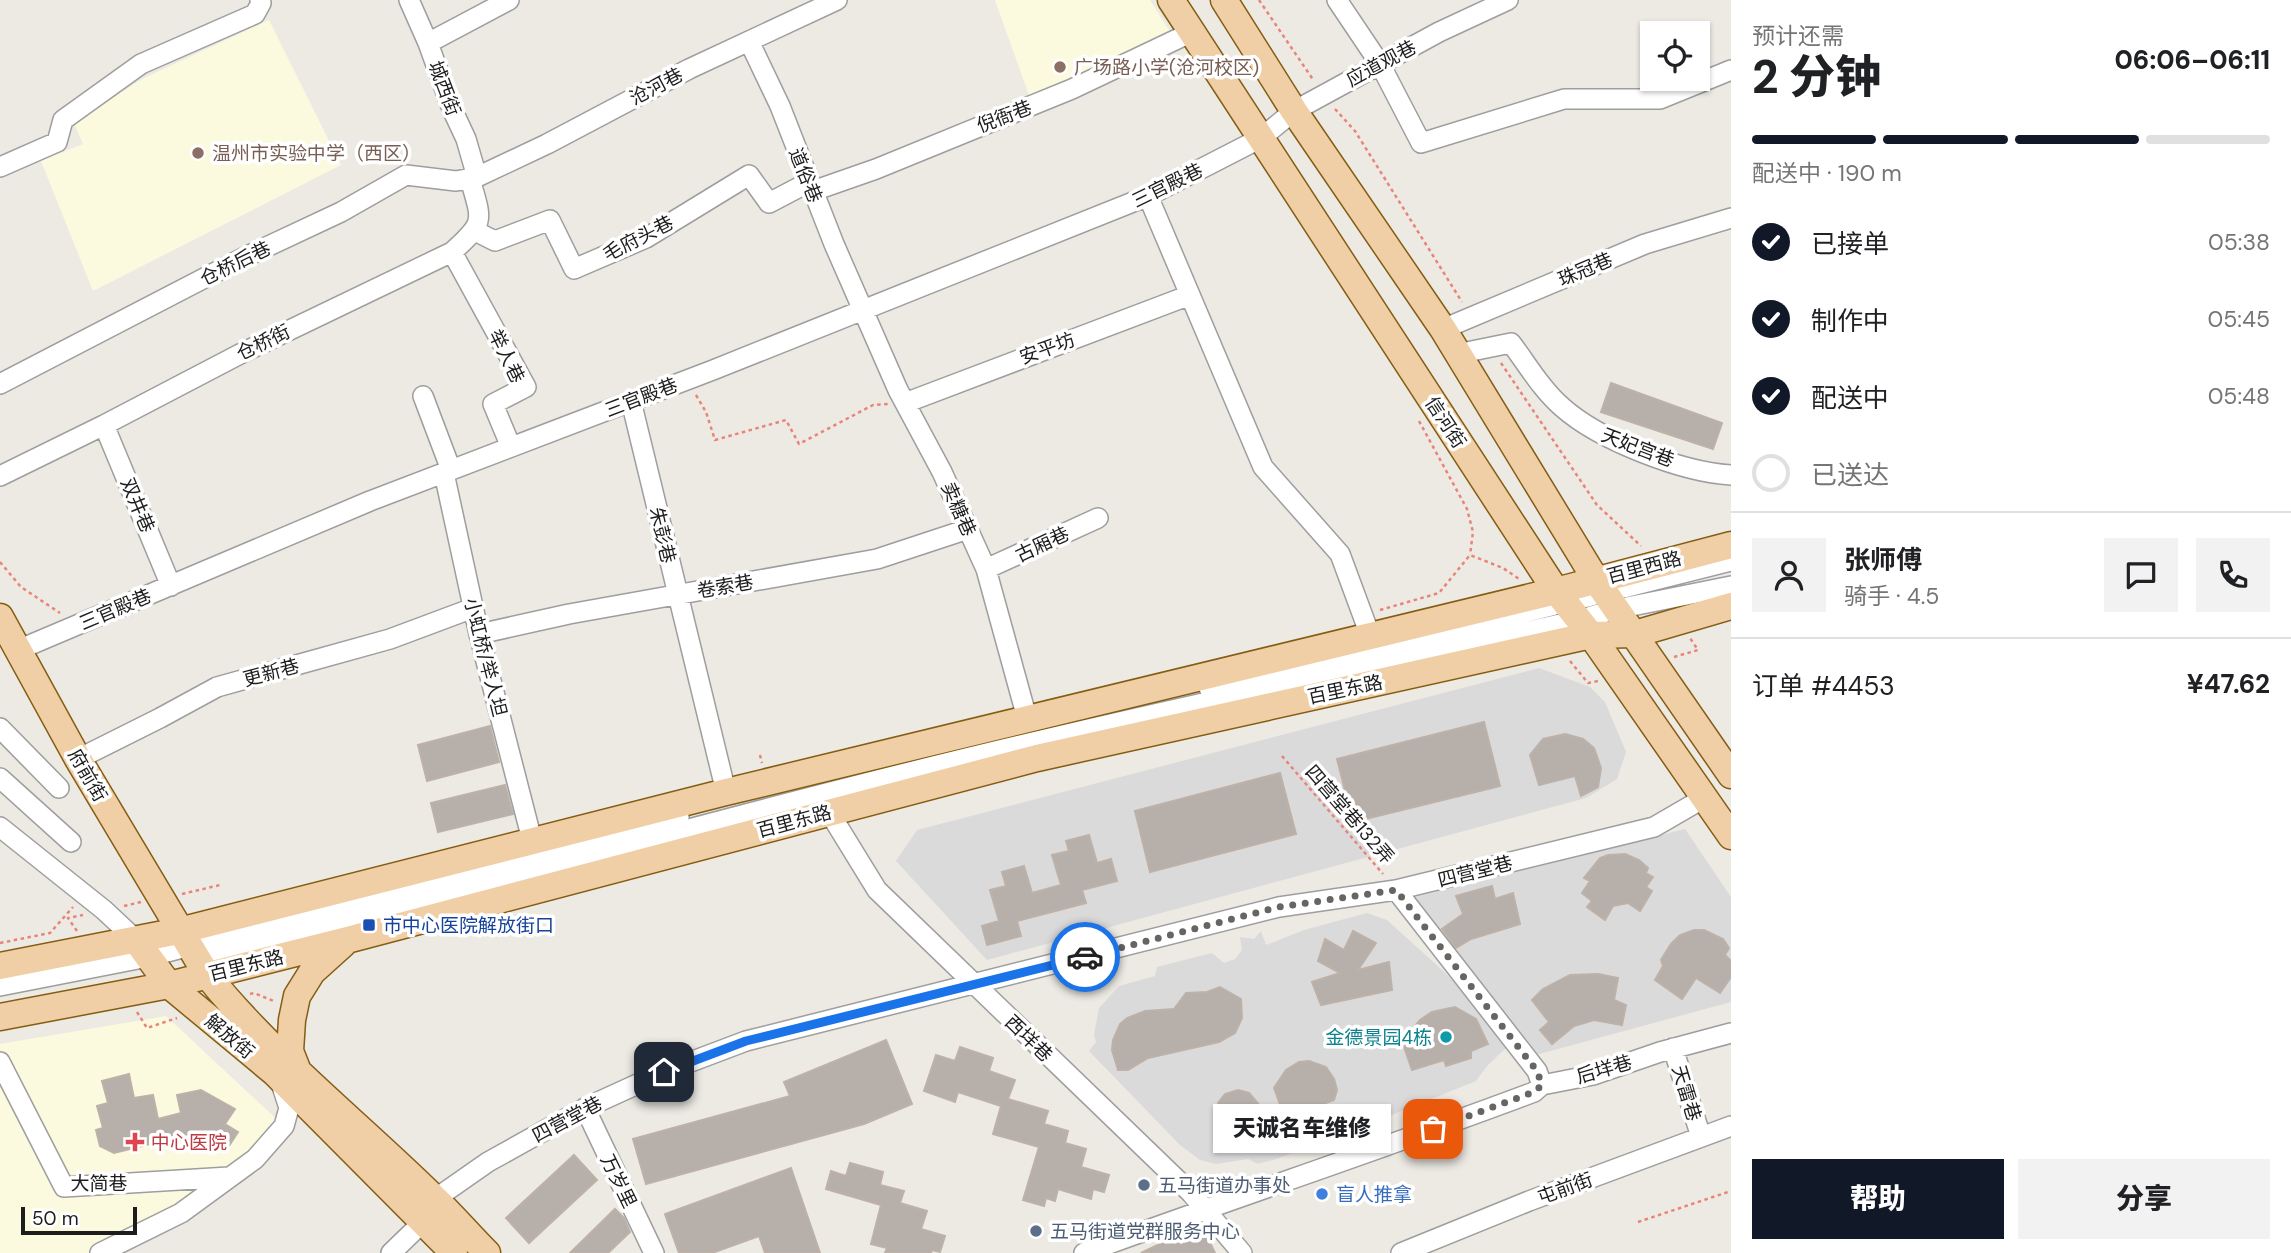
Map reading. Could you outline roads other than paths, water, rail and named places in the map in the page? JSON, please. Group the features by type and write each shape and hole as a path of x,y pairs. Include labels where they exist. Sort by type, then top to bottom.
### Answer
{"main road":[{"name":"信河街","path":"1171,0 1573,612 1731,836"},
{"path":"1224,0 1294,111 1443,329 1606,593 1731,775"},
{"name":"百里西路","path":"1573,612 1606,593 1731,545"},
{"path":"1573,612 1635,634 1731,606"},
{"name":"百里东路","path":"0,966 152,963 192,953 532,840 726,792 1370,635 1573,612"},
{"name":"百里东路","path":"0,1017 152,963 192,953 347,940 1037,758 1573,612"},
{"name":"府前街","path":"0,617 78,759 192,953"},
{"path":"290,1077 292,1020 297,996 312,972 347,940"},
{"name":"解放街","path":"192,953 228,1002 290,1077 426,1213 454,1253"},
{"name":"解放街","path":"152,963 290,1077"},
{"name":"解放街","path":"426,1213 487,1253"}],"street":[{"name":"城西街","path":"409,0 466,139 473,178"},
{"path":"428,43 509,0"},
{"name":"沧河巷","path":"473,178 547,144 689,69 837,0"},
{"path":"1337,0 1380,64 1421,144 1564,99 1660,99 1731,70"},
{"name":"应道观巷","path":"1261,138 1294,111 1438,32 1508,0"},
{"path":"0,167 57,142 63,120 141,65 257,7"},
{"name":"倪衙巷","path":"811,187 876,169 1072,89 1192,32"},
{"name":"道俗巷","path":"748,41 780,106 863,310"},
{"name":"三官殿巷","path":"18,650 370,502 688,380 1148,196 1261,138"},
{"name":"毛府头巷","path":"475,232 495,241 550,220 573,270 646,238 749,175 769,203 811,187"},
{"name":"仓桥后巷","path":"0,384 243,258 341,212 406,176 456,181 473,178"},
{"path":"473,178 480,216 475,232"},
{"path":"1148,196 1264,467 1340,554 1370,635"},
{"name":"珠冠巷","path":"1443,329 1645,244 1731,218"},
{"name":"仓桥街","path":"0,476 240,354 452,252 475,232"},
{"name":"举人巷","path":"452,252 526,387 493,404 511,447"},
{"name":"安平坊","path":"905,404 1190,295"},
{"name":"卖糖巷","path":"863,310 905,404 942,472 986,569 1027,718"},
{"name":"天妃宫巷","path":"1457,354 1511,343 1560,406 1587,426 1621,444 1677,463 1731,475"},
{"name":"小虹桥/举人坦","path":"423,396 448,472 479,634 532,840"},
{"name":"朱彭巷","path":"632,401 726,792"},
{"name":"双井巷","path":"104,425 171,586"},
{"name":"古厢巷","path":"986,569 1098,518"},
{"name":"卷索巷","path":"479,634 569,614 877,559 968,530"},
{"path":"192,953 771,793 1573,612 1606,593 1731,561"},
{"path":"1606,593 1731,586"},
{"name":"更新巷","path":"78,759 217,687 390,639 474,608"},
{"path":"0,728 59,788"},
{"path":"0,778 71,842"},
{"name":"四营堂巷","path":"391,1253 426,1213 488,1162 584,1108 664,1072 746,1041 1279,907 1396,890 1654,827 1704,798"},
{"name":"西垟巷","path":"829,812 877,890 1191,1193 1242,1253"},
{"name":"解放街","path":"0,827 84,894 152,963"},
{"path":"1396,890 1537,1071 1542,1085"},
{"path":"0,986 152,963"},
{"path":"0,999 152,963"},
{"name":"后垟巷","path":"1084,1253 1205,1208 1383,1148 1534,1092 1542,1085 1593,1074 1731,1032"},
{"name":"天雷巷","path":"1673,1048 1701,1137"},
{"name":"大简巷","path":"0,1062 64,1187 229,1177"},
{"path":"100,1253 181,1213 255,1159 285,1126 289,1108 290,1077"},
{"name":"万岁里","path":"584,1108 654,1253"},
{"name":"屯前街","path":"1401,1253 1529,1201 1731,1126"}],"place":[{"name":"广场路小学(沧河校区)","path":"1060,67"},
{"name":"温州市实验中学（西区）","path":"198,153"},
{"name":"市中心医院解放街口","path":"369,925"},
{"name":"金德景园4栋","path":"1446,1037"},
{"name":"天诚名车维修","path":"1433,1129"},
{"name":"中心医院","path":"135,1142"},
{"name":"五马街道办事处","path":"1144,1185"},
{"name":"盲人推拿","path":"1322,1194"},
{"name":"五马街道党群服务中心","path":"1036,1231"}]}
